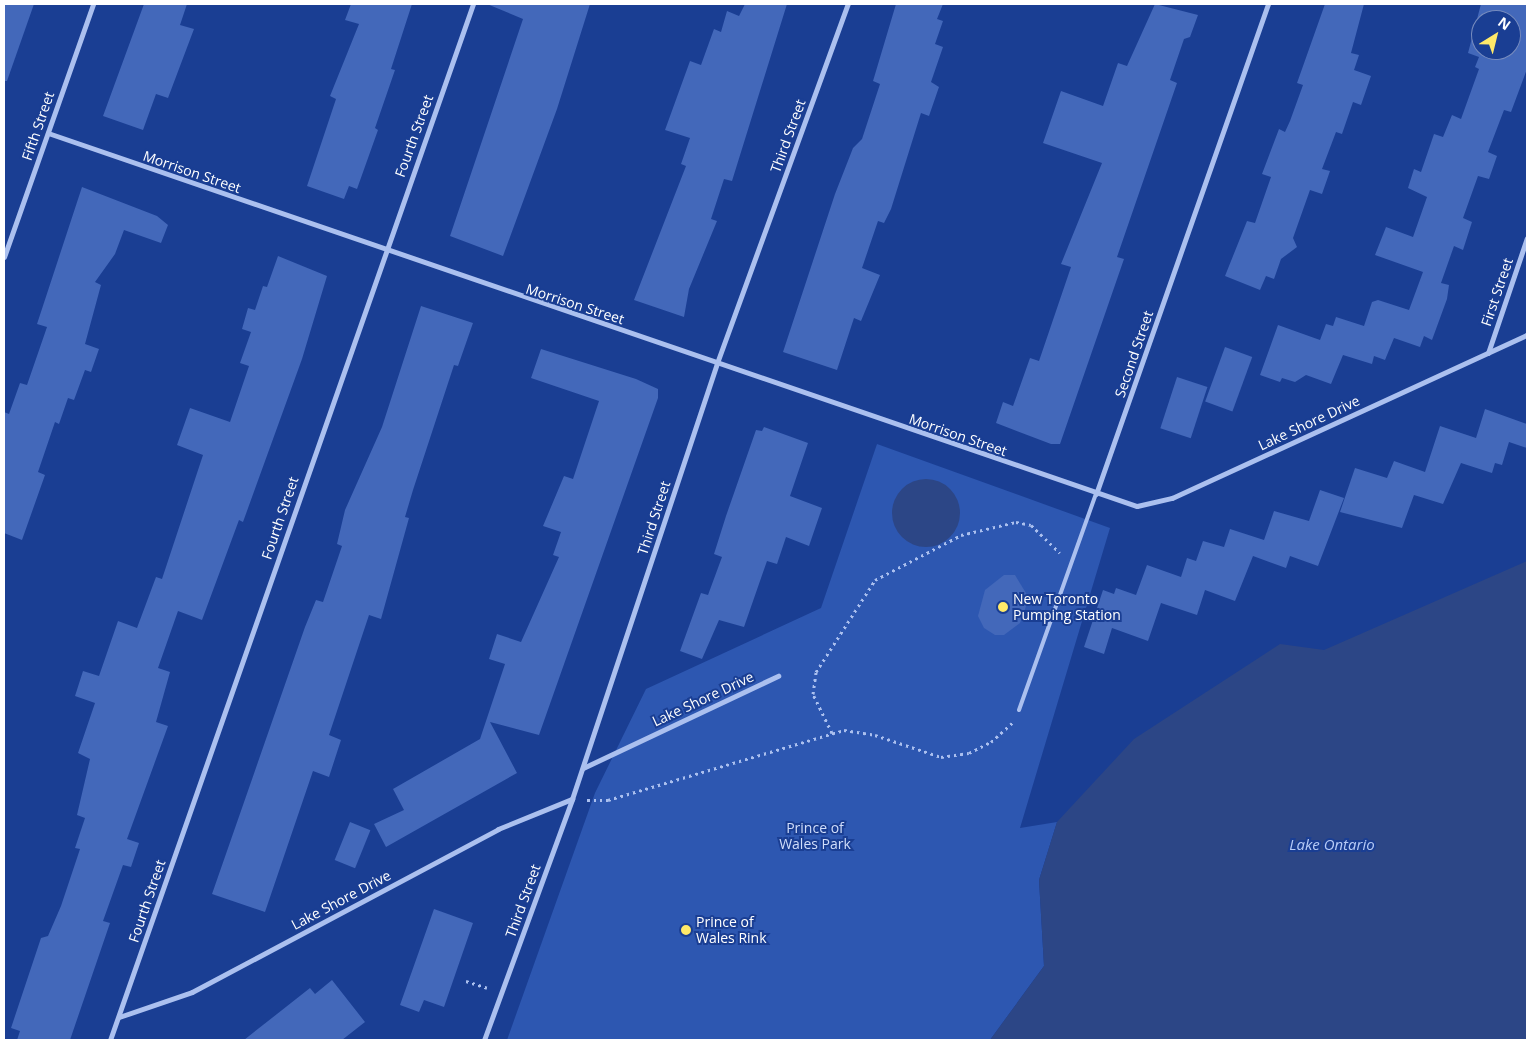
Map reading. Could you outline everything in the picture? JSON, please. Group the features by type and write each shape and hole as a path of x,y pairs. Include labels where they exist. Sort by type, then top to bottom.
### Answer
{"street":[{"name":"Fifth Street","path":"4,257 93,4"},
{"name":"Fourth Street","path":"110,1040 384,252 473,4"},
{"name":"Third Street","path":"484,1040 583,768 717,363 848,4"},
{"name":"Second Street","path":"1096,494 1268,4"},
{"name":"Morrison Street","path":"48,133 384,252 717,363 1096,494"},
{"name":"First Street","path":"1488,353 1527,238"},
{"name":"Lake Shore Drive","path":"1096,494 1137,506 1172,498 1527,335"},
{"name":"Lake Shore Drive","path":"583,768 778,676"},
{"name":"Lake Shore Drive","path":"119,1017 192,992 498,829 572,799"}],"lane":[{"name":"Second Street","path":"1019,710 1072,567 1096,494"}],"path":[{"path":"832,733 813,694 816,672 864,593 884,573 961,536 1016,522 1036,529 1072,567"},
{"path":"594,800 832,733 875,735 941,757 968,753 991,742 1012,724 1019,710"},
{"path":"466,981 501,992"}],"green space":[{"name":"Prince of Wales Park","path":"877,444 1110,528 1020,828 1057,822 1039,880 1044,966 990,1040 507,1040 595,793 646,689 821,608"}],"water":[{"path":"926,479 939,482 950,489 957,500 960,513 957,526 950,537 939,544 926,547 913,544 902,537 895,526 892,513 895,500 902,489 913,482"},
{"name":"Lake Ontario","path":"1527,561 1527,1040 990,1040 1044,966 1039,880 1057,822 1134,739 1280,644 1324,650"}],"building":[{"path":"4,4 34,4 7,81 4,81"},
{"path":"144,4 187,4 180,25 194,29 168,98 156,94 143,130 103,116"},
{"path":"351,4 412,4 391,69 395,70 375,128 378,130 357,189 349,186 344,199 307,186 336,99 330,96 359,24 345,20"},
{"path":"487,4 590,4 557,109 503,256 450,236 523,19"},
{"path":"745,4 787,4 732,181 724,179 711,219 717,221 689,289 684,317 634,300 686,166 681,164 690,138 665,130 690,61 701,65 714,29 721,32 727,11 739,16"},
{"path":"896,4 943,4 937,19 943,21 935,44 943,47 931,82 939,87 929,116 921,113 891,209 884,223 878,221 862,268 880,275 861,321 854,318 837,370 783,352 835,194 853,148 862,139 880,84 873,81"},
{"path":"1155,4 1198,15 1190,37 1184,39 1170,80 1177,83 1117,257 1124,259 1060,444 1051,444 996,423 1003,402 1013,406 1030,358 1039,361 1071,267 1061,264 1102,163 1043,143 1061,91 1103,106 1118,63 1127,66"},
{"path":"1325,4 1364,4 1351,53 1359,55 1354,70 1371,76 1361,105 1353,102 1342,134 1336,132 1322,169 1330,171 1322,194 1310,190 1293,238 1297,247 1281,259 1274,279 1266,276 1260,290 1225,276 1247,221 1255,223 1271,177 1262,174 1279,129 1285,132 1290,121 1303,85 1297,83"},
{"path":"1481,4 1527,4 1527,69 1511,112 1504,110 1488,152 1497,156 1489,179 1478,176 1463,218 1472,222 1463,250 1454,246 1441,283 1449,285 1447,299 1432,340 1424,336 1420,347 1394,338 1385,360 1374,356 1372,364 1343,355 1331,384 1306,375 1295,382 1282,378 1280,382 1260,375 1278,325 1320,340 1326,324 1333,326 1336,317 1364,326 1372,302 1378,300 1409,310 1423,272 1375,255 1386,227 1413,237 1427,197 1408,188 1414,169 1421,172 1434,134 1443,137 1452,115 1461,119 1479,69 1475,67 1478,60 1521,60 1521,10 1479,10"},
{"path":"1471,42 1471,54 1468,53"},
{"path":"82,187 157,216 168,225 161,243 124,230 115,254 95,282 101,285 85,344 99,349 91,372 85,370 74,400 68,398 59,424 55,422 38,472 45,475 22,540 4,533 4,412 9,414 20,383 27,385 47,327 37,324"},
{"path":"278,256 327,276 302,359 243,522 239,520 202,620 178,611 158,668 170,672 156,722 168,726 127,839 139,843 131,867 123,865 103,921 110,923 70,1040 17,1040 20,1031 11,1028 41,938 48,936 61,906 80,849 75,848 85,818 77,815 90,759 78,753 95,703 75,696 83,671 99,676 118,621 137,628 156,577 162,579 203,455 177,445 190,408 230,422 249,366 240,363 251,332 242,329 248,308 255,310 263,286 267,287"},
{"path":"421,306 473,323 458,366 454,365 413,490 405,517 409,518 381,619 369,615 329,735 341,740 329,777 313,771 265,912 212,894 305,627 316,600 323,602 342,546 337,544 345,510 382,427"},
{"path":"1225,347 1252,357 1232,411 1205,402"},
{"path":"541,349 636,379 658,389 658,398 539,735 490,722 517,773 386,847 374,824 404,810 393,789 480,739 505,664 489,659 497,634 521,642 559,557 553,555 561,532 543,526 564,476 573,479 599,401 531,378"},
{"path":"1177,377 1207,387 1191,438 1160,428"},
{"path":"1485,409 1527,424 1527,448 1509,442 1502,465 1495,463 1492,473 1461,463 1443,504 1414,495 1402,528 1340,512 1355,468 1387,478 1394,461 1425,472 1440,426 1476,438"},
{"path":"764,427 808,443 790,496 822,508 809,546 786,537 777,564 767,561 744,627 719,620 702,659 680,651 701,593 708,595 722,557 714,554 726,516 756,430 762,431"},
{"path":"1320,490 1344,498 1318,566 1290,556 1286,568 1253,556 1235,601 1205,590 1197,615 1161,603 1148,641 1112,628 1104,654 1084,647 1103,590 1114,594 1116,588 1136,595 1147,565 1181,577 1187,558 1196,561 1203,541 1224,547 1230,529 1264,540 1274,511 1309,521"},
{"name":"New Toronto Pumping Station","path":"1004,575 1015,575 1029,598 1020,623 1004,635 995,635 984,628 978,616 985,590"},
{"path":"350,822 370,830 355,868 335,860"},
{"path":"434,909 473,923 444,1007 424,1000 419,1012 400,1005"},
{"path":"332,980 365,1022 342,1040 244,1040 310,988 315,994"}],"place":[{"name":"New Toronto Pumping Station","path":"1003,607"},
{"name":"Prince of Wales Rink","path":"686,930"}]}
